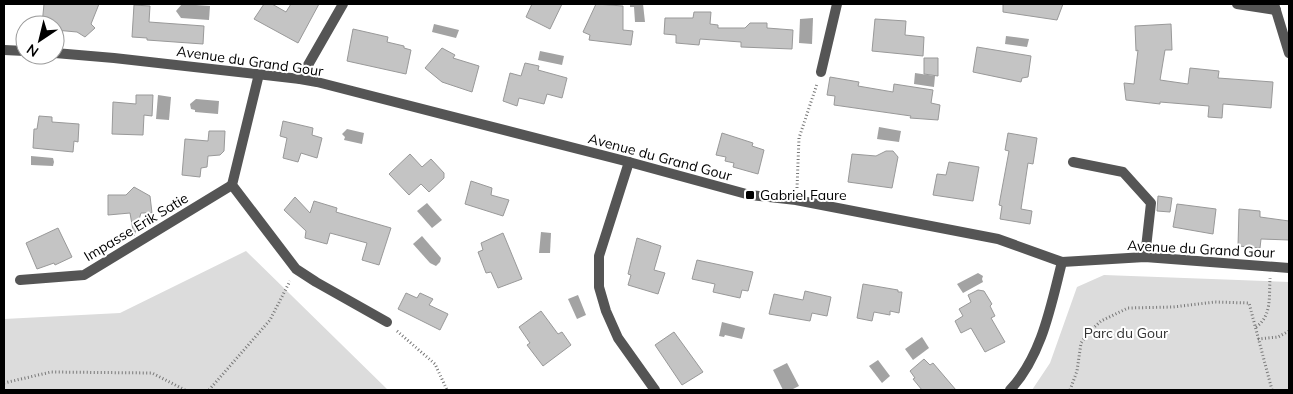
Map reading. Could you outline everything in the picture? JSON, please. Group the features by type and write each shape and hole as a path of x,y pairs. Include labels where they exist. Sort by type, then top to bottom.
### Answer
{"street":[{"path":"300,79 343,4"},
{"path":"821,72 837,4"},
{"path":"1238,4 1275,7 1289,53"},
{"name":"Avenue du Grand Gour","path":"65,54 300,79 629,162 750,195 796,200 998,239 1062,262 1145,257 1289,268"},
{"path":"259,74 232,185 296,269 387,322"},
{"path":"629,162 599,256 600,288 606,311 618,338 655,390"},
{"path":"1073,162 1124,172 1151,203 1145,257"},
{"name":"Impasse Erik Satie","path":"20,280 84,275 232,185"},
{"path":"1010,390 1034,355 1062,262"}],"path":[{"path":"796,200 799,138 821,72"},
{"path":"1256,327 1264,321 1269,304 1271,268"},
{"path":"209,390 270,320 296,269"},
{"path":"1070,390 1077,370 1081,343 1100,321 1128,308 1215,302 1249,303 1272,390"},
{"path":"387,322 435,364 447,390"},
{"path":"1258,339 1278,337 1289,331"},
{"path":"4,382 51,372 152,373 185,390"}],"green space":[{"path":"246,251 388,390 4,390 4,319 120,313"},
{"name":"Parc du Gour","path":"1104,275 1289,282 1289,390 1032,390 1050,363 1077,287"}],"shaded area":[{"path":"182,4 210,6 209,20 181,18 176,11"},
{"path":"630,4 643,4 645,22 635,22 634,7 630,7"},
{"path":"813,18 812,44 799,43 800,19"},
{"path":"434,24 459,30 456,38 432,32"},
{"path":"1006,36 1029,39 1027,47 1005,44"},
{"path":"540,51 564,56 562,65 538,60"},
{"path":"915,73 935,76 934,87 914,84"},
{"path":"158,95 171,97 169,120 156,119"},
{"path":"196,99 219,101 218,114 195,112 195,110 191,109 190,104"},
{"path":"879,127 901,131 899,142 877,139"},
{"path":"347,129 364,133 362,144 344,140 345,137 342,134"},
{"path":"31,156 53,158 53,166 31,165"},
{"path":"427,203 442,220 432,228 417,211"},
{"path":"541,232 551,233 550,253 539,253"},
{"path":"422,236 441,258 436,266 430,263 413,244"},
{"path":"978,273 983,276 983,282 963,293 957,284"},
{"path":"578,295 586,315 577,319 568,299"},
{"path":"722,322 745,328 742,339 725,335 724,337 719,336"},
{"path":"922,337 929,348 913,360 905,349"},
{"path":"878,360 890,376 882,383 869,366"},
{"path":"787,363 799,386 791,390 783,390 773,370"}],"building":[{"path":"44,4 99,4 91,24 95,28 85,37 77,32 65,31 65,15 43,15"},
{"path":"264,4 272,4 286,12 291,4 319,4 298,43 254,19"},
{"path":"532,4 562,4 550,29 526,17"},
{"path":"596,4 623,6 623,30 633,31 631,45 589,40 590,35 583,32"},
{"path":"1003,4 1063,4 1057,20 1003,12"},
{"path":"134,5 150,6 149,22 204,26 203,44 147,40 147,38 132,37"},
{"path":"694,12 711,12 710,24 718,25 718,28 745,28 750,23 767,23 767,28 793,30 792,49 741,47 741,42 700,39 699,45 676,43 676,35 664,34 665,18 693,18"},
{"path":"875,19 906,21 905,35 924,37 923,56 872,51"},
{"path":"1171,24 1172,50 1165,50 1160,80 1188,84 1190,68 1219,71 1218,78 1273,82 1271,108 1223,104 1222,118 1208,117 1209,106 1160,102 1160,104 1126,100 1124,83 1134,84 1138,50 1136,51 1135,26"},
{"path":"353,29 388,37 387,42 404,46 404,48 411,50 406,74 347,61"},
{"path":"977,47 1031,56 1028,77 1022,78 1021,82 973,72"},
{"path":"442,48 455,55 453,58 479,66 472,92 442,82 425,68"},
{"path":"924,58 938,58 938,76 924,74"},
{"path":"525,63 539,66 538,70 567,78 562,98 547,94 544,104 519,98 517,106 503,101 510,73 521,76"},
{"path":"830,77 859,82 858,86 893,92 894,84 933,90 931,103 940,105 938,120 910,118 911,116 834,105 835,96 827,95"},
{"path":"136,95 153,95 152,116 144,115 143,135 112,134 113,102 136,104"},
{"path":"39,116 52,117 52,122 79,124 78,142 74,141 73,152 33,148 34,129 37,129"},
{"path":"283,121 313,128 312,135 322,138 317,158 301,153 298,162 283,158 287,138 280,136"},
{"path":"209,131 225,131 224,151 220,155 208,156 207,167 201,168 200,177 182,175 185,139 208,141"},
{"path":"722,133 753,143 752,146 764,150 758,174 733,167 734,163 725,161 726,157 716,155"},
{"path":"1008,133 1037,138 1033,164 1028,163 1021,209 1032,211 1030,224 1000,219 1002,206 999,205 1009,151 1005,150"},
{"path":"886,151 893,151 898,157 892,188 848,182 852,154 876,156"},
{"path":"410,154 422,167 431,159 444,173 444,178 429,192 421,184 409,195 389,174"},
{"path":"949,162 979,167 973,201 933,195 937,174 946,175"},
{"path":"471,181 492,188 491,195 509,200 503,216 465,204"},
{"path":"134,187 150,196 152,213 141,213 134,236 130,213 108,215 108,195 126,195"},
{"path":"1158,196 1172,198 1170,212 1157,211"},
{"path":"295,197 310,213 314,201 337,208 336,212 391,228 379,265 362,260 367,243 330,233 327,244 305,238 306,231 284,210"},
{"path":"1177,204 1216,209 1213,234 1173,227"},
{"path":"1239,209 1260,211 1260,217 1289,221 1289,240 1261,239 1260,248 1238,246"},
{"path":"58,228 72,257 55,265 54,263 37,269 26,243"},
{"path":"503,233 522,279 498,288 491,272 486,273 478,252 483,250 481,243"},
{"path":"637,238 661,246 654,270 665,273 658,294 628,285 631,275 628,274"},
{"path":"697,260 753,272 748,291 742,290 740,298 713,292 715,284 692,279"},
{"path":"863,284 902,292 899,313 890,311 890,315 874,312 872,321 857,318"},
{"path":"978,290 984,291 992,304 990,306 995,316 991,318 1005,342 985,352 971,328 961,333 955,321 963,316 959,309 971,302 968,295"},
{"path":"805,291 831,297 827,316 812,313 810,321 769,314 774,294 803,300"},
{"path":"406,293 417,298 420,293 433,299 429,305 448,314 440,330 398,309"},
{"path":"541,311 558,334 562,332 571,345 543,366 527,345 530,343 519,327"},
{"path":"674,332 703,372 682,385 655,345"},
{"path":"924,359 930,365 933,363 956,390 922,390 913,379 915,378 910,371"}],"place":[{"name":"Gabriel Faure","path":"750,195"}]}
